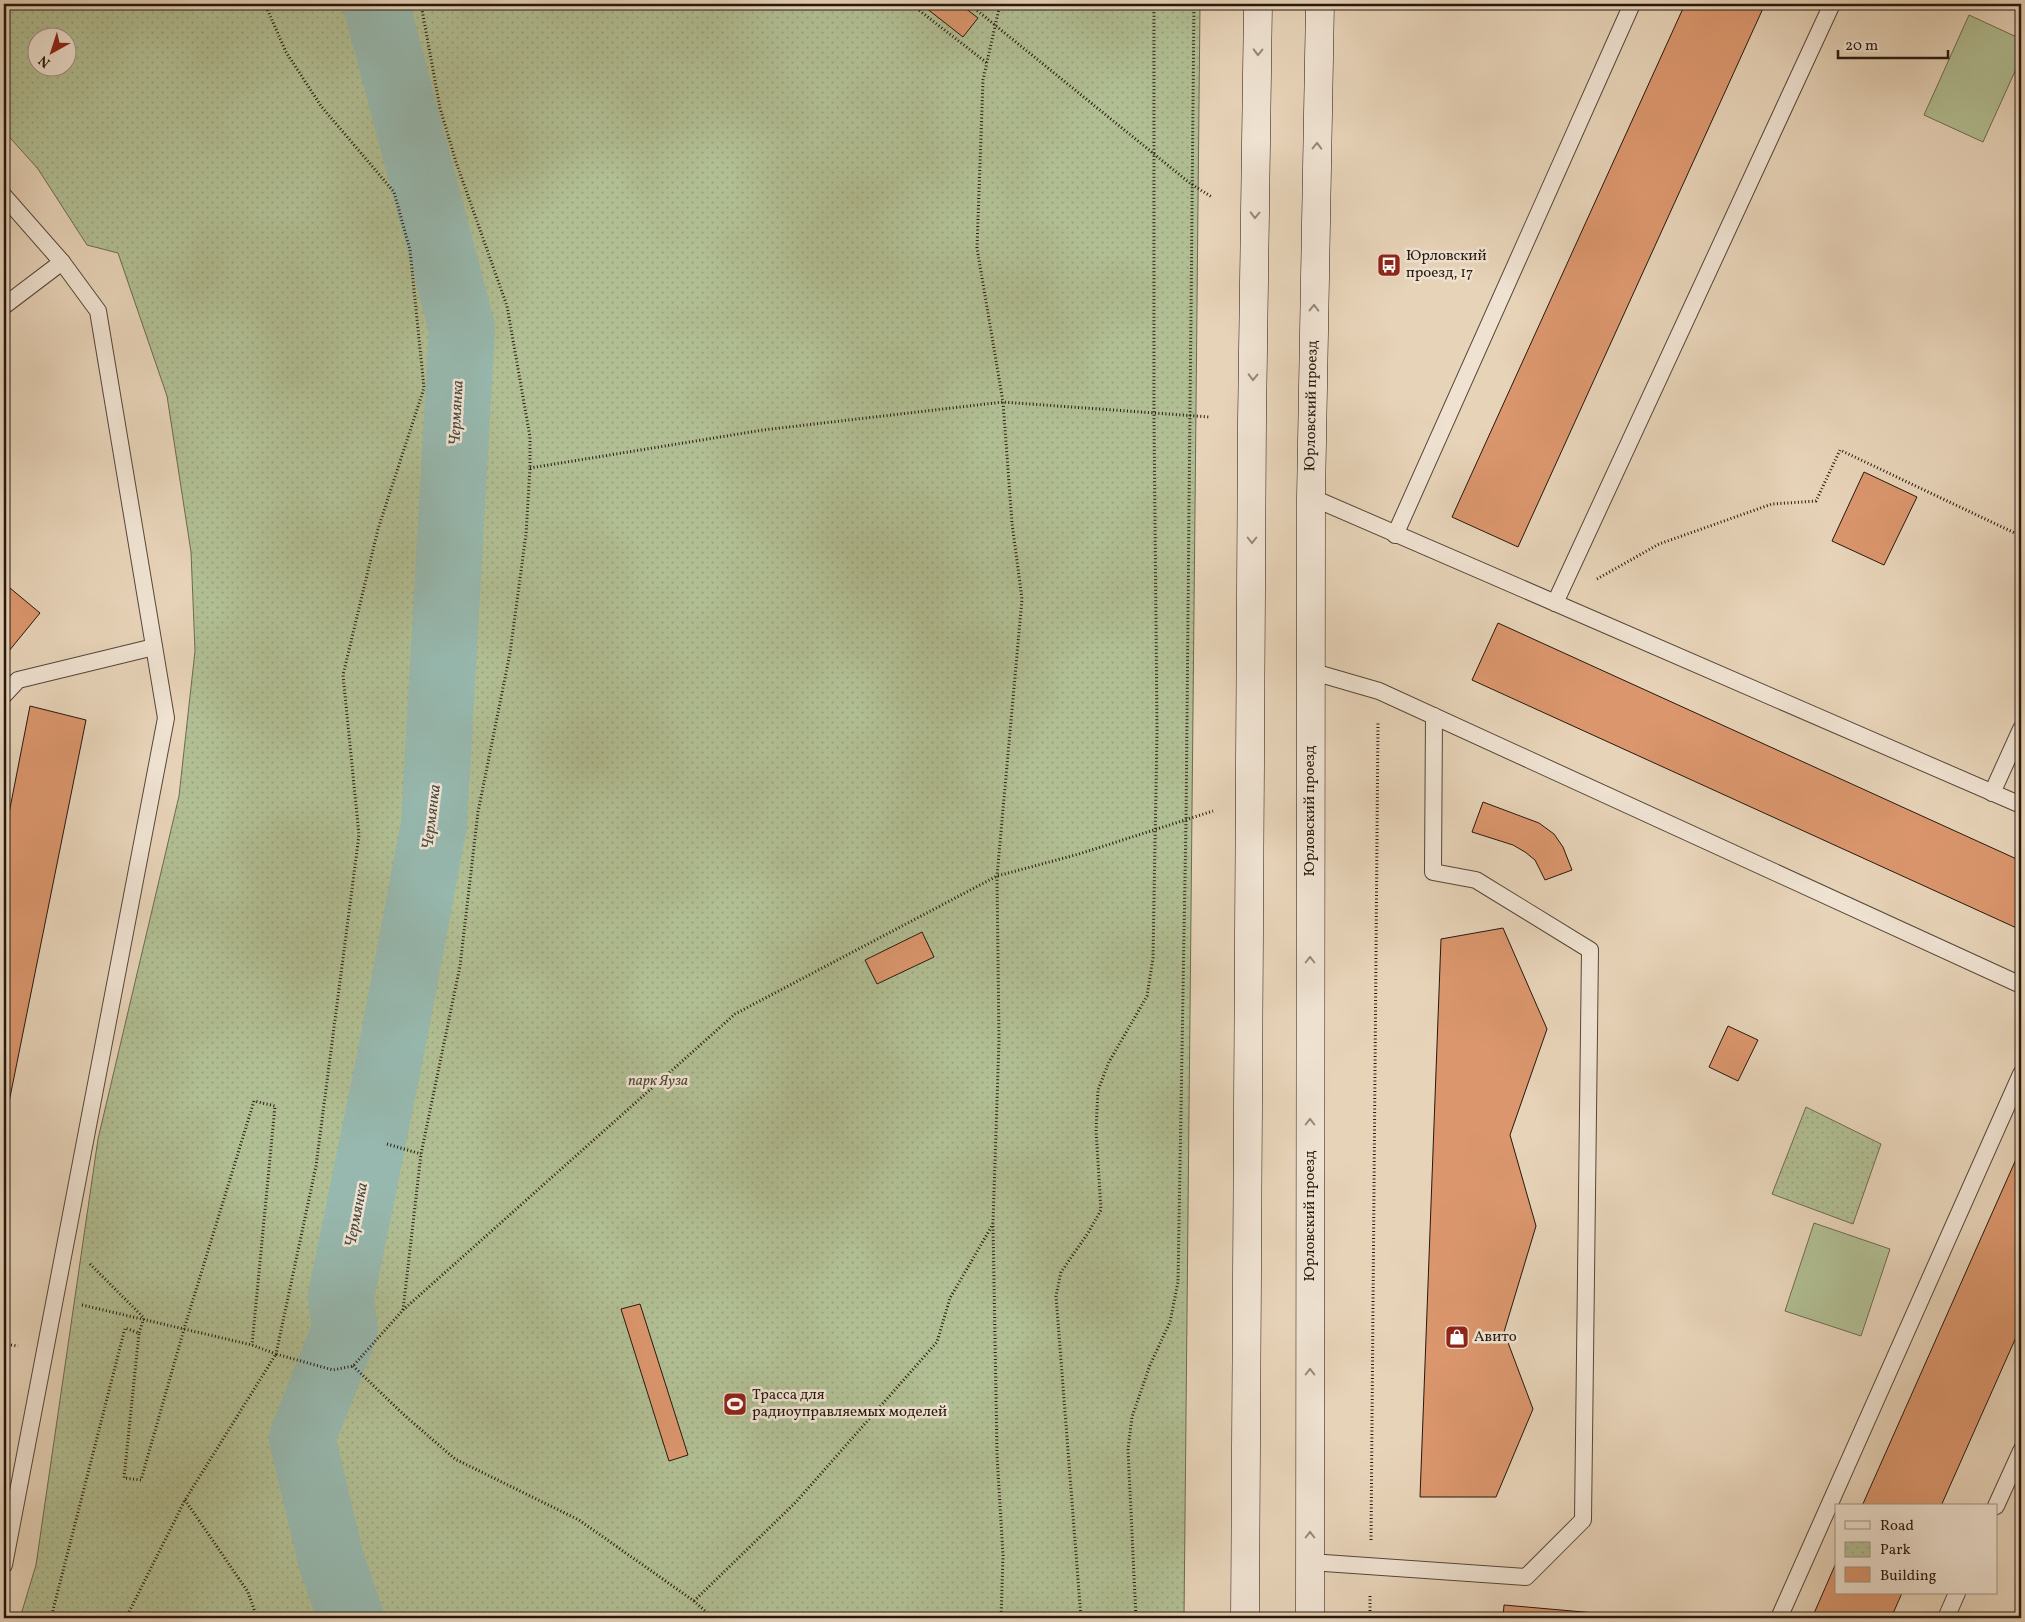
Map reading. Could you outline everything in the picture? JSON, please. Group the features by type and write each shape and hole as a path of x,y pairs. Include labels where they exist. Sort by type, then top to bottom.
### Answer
{"main road":[{"path":"1245,1618 1252,421 1258,4"},
{"name":"Юрловский проезд","path":"1310,1618 1311,497 1320,4"}],"lane":[{"path":"1395,535 1632,4"},
{"path":"1555,603 1832,4"},
{"path":"4,196 62,262 98,311 166,718 4,1565"},
{"path":"4,306 62,262"},
{"path":"1311,497 2021,805"},
{"path":"4,695 18,680 154,648"},
{"path":"1310,671 1378,691 2021,985"},
{"path":"1310,1562 1526,1577 1583,1520 1590,950 1476,880 1433,872 1434,716"},
{"path":"1992,793 2021,729"},
{"path":"1779,1618 2021,1074"},
{"path":"1997,1504 2021,1451"},
{"path":"1946,1618 1957,1594"}],"path":[{"path":"126,1618 184,1500 276,1354 316,1166 359,835 343,676 378,529 424,388 410,250 394,192 321,106 286,52 265,4"},
{"path":"403,1310 421,1154 460,966 478,812 510,653 526,534 530,468 530,437 506,306 462,180 440,108 421,4"},
{"path":"911,4 987,64"},
{"path":"969,4 1192,184 1212,197"},
{"path":"1000,4 983,80 977,248 1003,402 1012,523 1022,599 997,876 999,1040 993,1224 997,1455 1002,1555 1001,1618"},
{"path":"1082,1618 1056,1296 1062,1272 1101,1210 1096,1130 1098,1090 1109,1062 1147,996 1153,958 1157,721 1154,414 1154,4"},
{"path":"1136,1618 1128,1449 1132,1417 1150,1365 1170,1322 1178,1282 1186,820 1194,4"},
{"path":"530,468 763,430 1003,402 1209,418"},
{"path":"1555,603 1659,544 1772,504 1816,501 1840,450 2021,536"},
{"path":"1370,1618 1378,691"},
{"path":"54,1299 144,1318 252,1345 276,1354 333,1370 353,1366 403,1310 735,1014 997,876 1079,854 1213,811"},
{"path":"144,1318 139,1333 124,1478 141,1480 184,1328 254,1101 275,1106 252,1345"},
{"path":"387,1144 421,1154"},
{"path":"694,1601 796,1502 937,1342 950,1298 993,1224"},
{"path":"66,1240 144,1318"},
{"path":"51,1618 125,1328 139,1333"},
{"path":"353,1366 403,1414 455,1458 579,1520 694,1601 713,1618"},
{"path":"184,1500 248,1592 257,1618"}],"green space":[{"name":"парк Яуза","path":"4,4 1200,4 1184,1618 20,1618 36,1565 98,1139 179,796 195,651 191,552 167,396 118,253 87,245 38,169 4,131"},
{"path":"1969,15 2021,39 2021,58 1983,142 1924,115"},
{"path":"1806,1107 1881,1144 1853,1224 1772,1194"},
{"path":"1814,1223 1890,1249 1861,1336 1785,1311"}],"building":[{"path":"921,4 960,4 978,18 963,37"},
{"path":"1685,4 1765,4 1518,547 1452,517"},
{"path":"4,437 9,442 4,449"},
{"path":"1864,472 1917,497 1884,565 1832,541"},
{"path":"4,583 40,613 4,657"},
{"path":"1498,623 2021,861 2021,930 1472,680"},
{"path":"30,706 86,720 4,1127 4,839"},
{"path":"1483,802 1539,823 1554,834 1563,847 1572,870 1545,880 1535,860 1525,852 1513,845 1472,832"},
{"path":"1503,928 1547,1029 1510,1135 1536,1226 1504,1332 1533,1409 1496,1497 1420,1497 1441,939"},
{"path":"922,932 934,957 877,984 865,960"},
{"path":"1728,1026 1758,1040 1738,1081 1709,1067"},
{"path":"2021,1148 2021,1326 1942,1504 1863,1504"},
{"path":"640,1304 688,1455 669,1461 621,1309"},
{"path":"1835,1565 1835,1594 1902,1594 1891,1618 1812,1618"},
{"path":"1504,1605 1629,1616 1629,1618 1503,1618"}],"waterway":[{"name":"Чермянка","path":"351,1618 331,1560 302,1438 345,1330 341,1297 391,1052 434,824 462,328 376,4"}],"place":[{"name":"Юрловский проезд, 17","path":"1389,265"},
{"name":"Авито","path":"1457,1337"},
{"name":"Трасса для радиоуправляемых моделей","path":"735,1404"}]}
